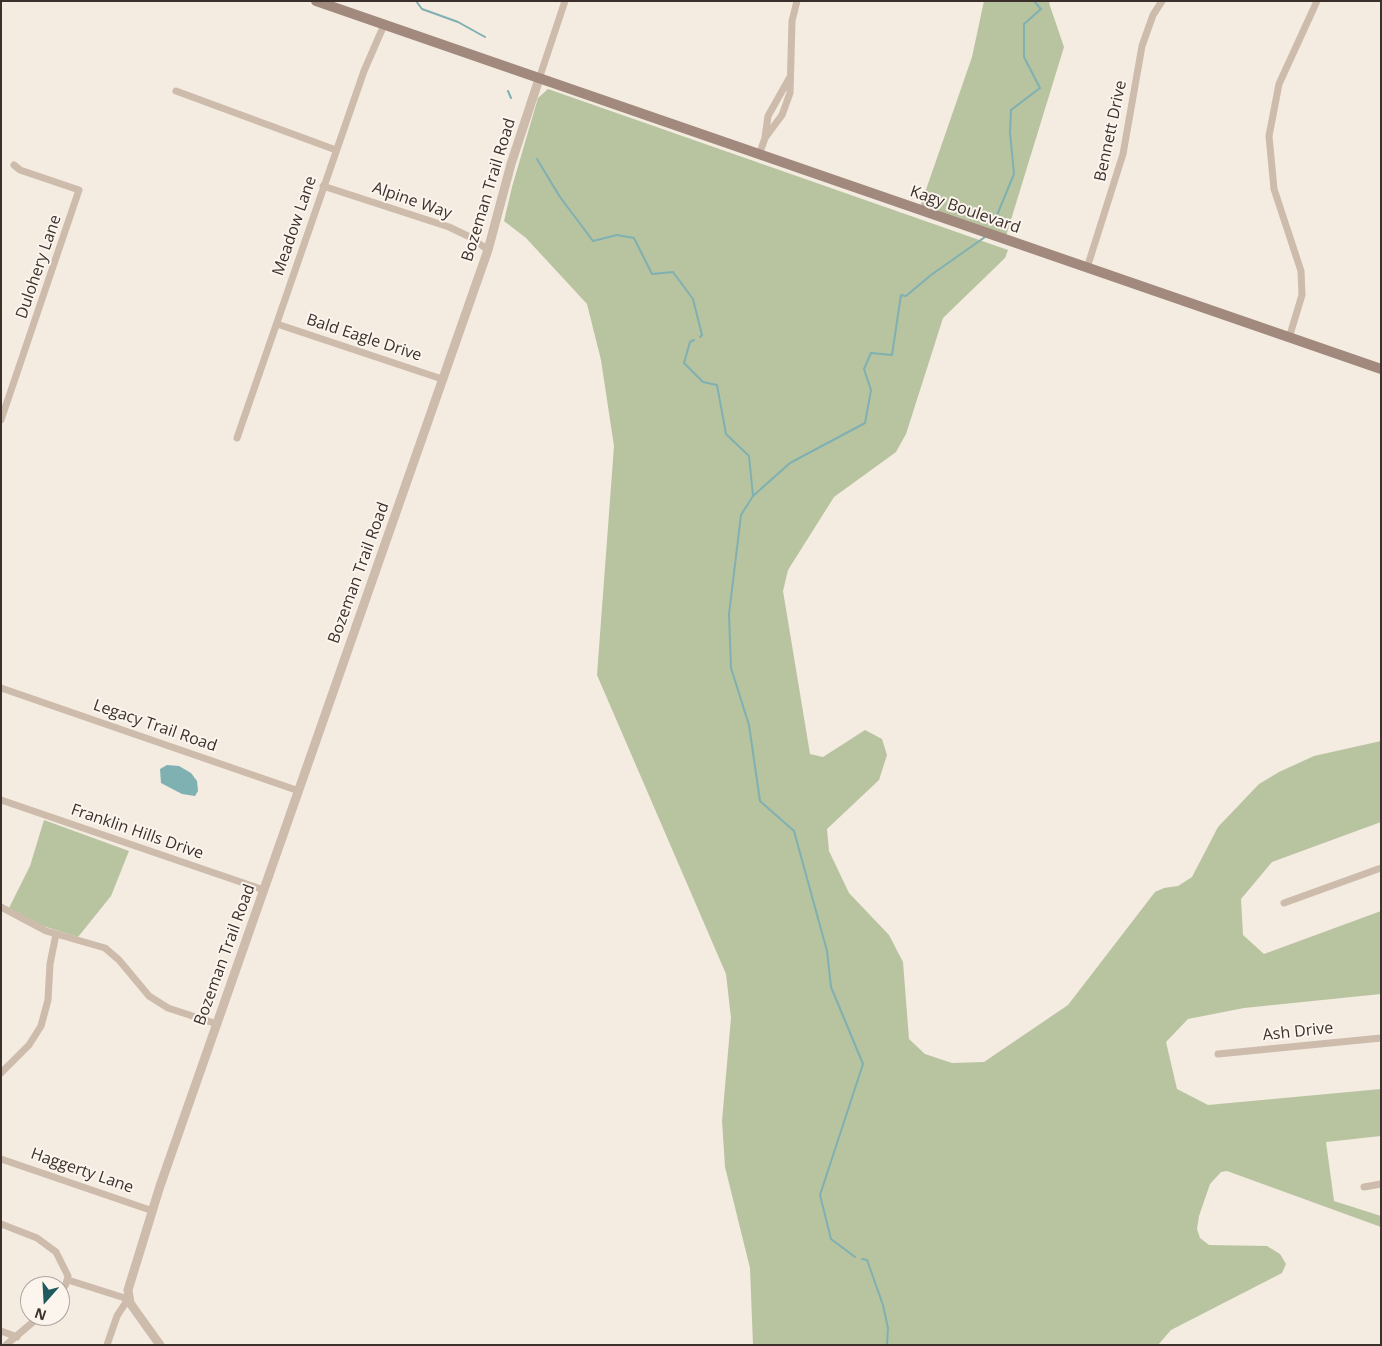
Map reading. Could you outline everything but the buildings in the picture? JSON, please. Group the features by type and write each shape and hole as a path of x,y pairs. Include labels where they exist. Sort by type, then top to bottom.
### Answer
{"main road":[{"path":"316,1 539,79"},
{"name":"Kagy Boulevard","path":"539,79 1381,369"}],"street":[{"path":"539,79 566,1"},
{"path":"765,138 788,102 792,83 792,21 797,1"},
{"name":"Bennett Drive","path":"1087,268 1123,154 1142,46 1153,15 1162,1"},
{"path":"1289,338 1302,296 1301,271 1274,189 1269,136 1278,84 1317,1"},
{"name":"Meadow Lane","path":"237,438 323,186 364,71 384,25"},
{"path":"759,155 765,138 768,116 792,74"},
{"name":"Bozeman Trail Road","path":"128,1299 128,1290 153,1211 217,1024 488,250 511,164 539,79"},
{"path":"176,91 336,150"},
{"name":"Dulohery Lane","path":"1,420 79,190 20,170 14,165"},
{"name":"Alpine Way","path":"323,186 449,228 470,237 488,250"},
{"name":"Bald Eagle Drive","path":"277,324 442,379"},
{"name":"Legacy Trail Road","path":"1,688 299,791"},
{"name":"Franklin Hills Drive","path":"1,800 264,890"},
{"path":"1284,903 1381,868"},
{"path":"1,907 34,926 105,948 119,960 149,996 168,1008 217,1024"},
{"path":"1,1073 29,1045 41,1026 48,1000 50,964 56,934"},
{"name":"Ash Drive","path":"1218,1054 1381,1038"},
{"name":"Haggerty Lane","path":"1,1159 153,1211"},
{"path":"1364,1187 1381,1184"},
{"path":"1,1224 18,1230 49,1246 67,1270 68,1276"},
{"path":"70,1281 128,1299 160,1345"},
{"path":"107,1345 117,1316 128,1299"},
{"path":"6,1345 29,1326"},
{"path":"1,1331 17,1337"}],"green space":[{"path":"984,1 1051,1 1049,3 1064,47 1006,236 920,207 972,57"},
{"path":"548,89 1008,250 1005,258 943,318 906,434 896,452 834,497 788,570 783,591 810,754 823,757 865,730 882,739 887,755 879,780 827,829 829,851 849,893 889,935 903,962 909,1039 925,1054 952,1063 984,1062 1068,1005 1155,892 1164,888 1178,886 1192,877 1218,827 1259,784 1279,772 1314,756 1381,741 1381,822 1272,862 1241,899 1243,935 1264,954 1381,911 1381,994 1244,1008 1188,1019 1166,1042 1177,1089 1208,1105 1381,1089 1381,1136 1326,1142 1334,1201 1381,1216 1381,1227 1227,1171 1221,1172 1210,1184 1199,1216 1197,1229 1200,1238 1209,1245 1267,1246 1280,1254 1286,1264 1282,1273 1171,1330 1158,1345 753,1345 750,1268 725,1167 722,1121 731,1018 726,974 597,675 614,446 601,360 587,304 526,238 504,221 538,98"},
{"path":"44,820 129,851 111,896 78,937 43,926 9,908 30,866"}],"water":[{"path":"167,765 179,766 191,773 197,781 198,791 195,796 182,794 161,783 160,769"}],"waterway":[{"path":"416,1 422,9 458,22 485,37"},
{"path":"995,220 1014,174 1010,132 1011,110 1040,88 1024,57 1024,24 1041,9 1034,1"},
{"path":"508,91 511,98"},
{"path":"537,159 560,197 593,241 617,235 634,238 652,274 673,272 693,299 702,335 700,337"},
{"path":"855,1257 831,1239 820,1195 863,1064 831,987 827,951 794,831 760,801 749,725 731,668 729,614 741,515 753,496 790,463 865,423 871,390 864,369 871,353 892,355 901,295 906,296 931,275 985,237"},
{"path":"694,340 690,342 684,363 703,382 717,385 726,434 749,456 753,496"},
{"path":"862,1259 867,1260 883,1305 888,1328 887,1345"}]}
